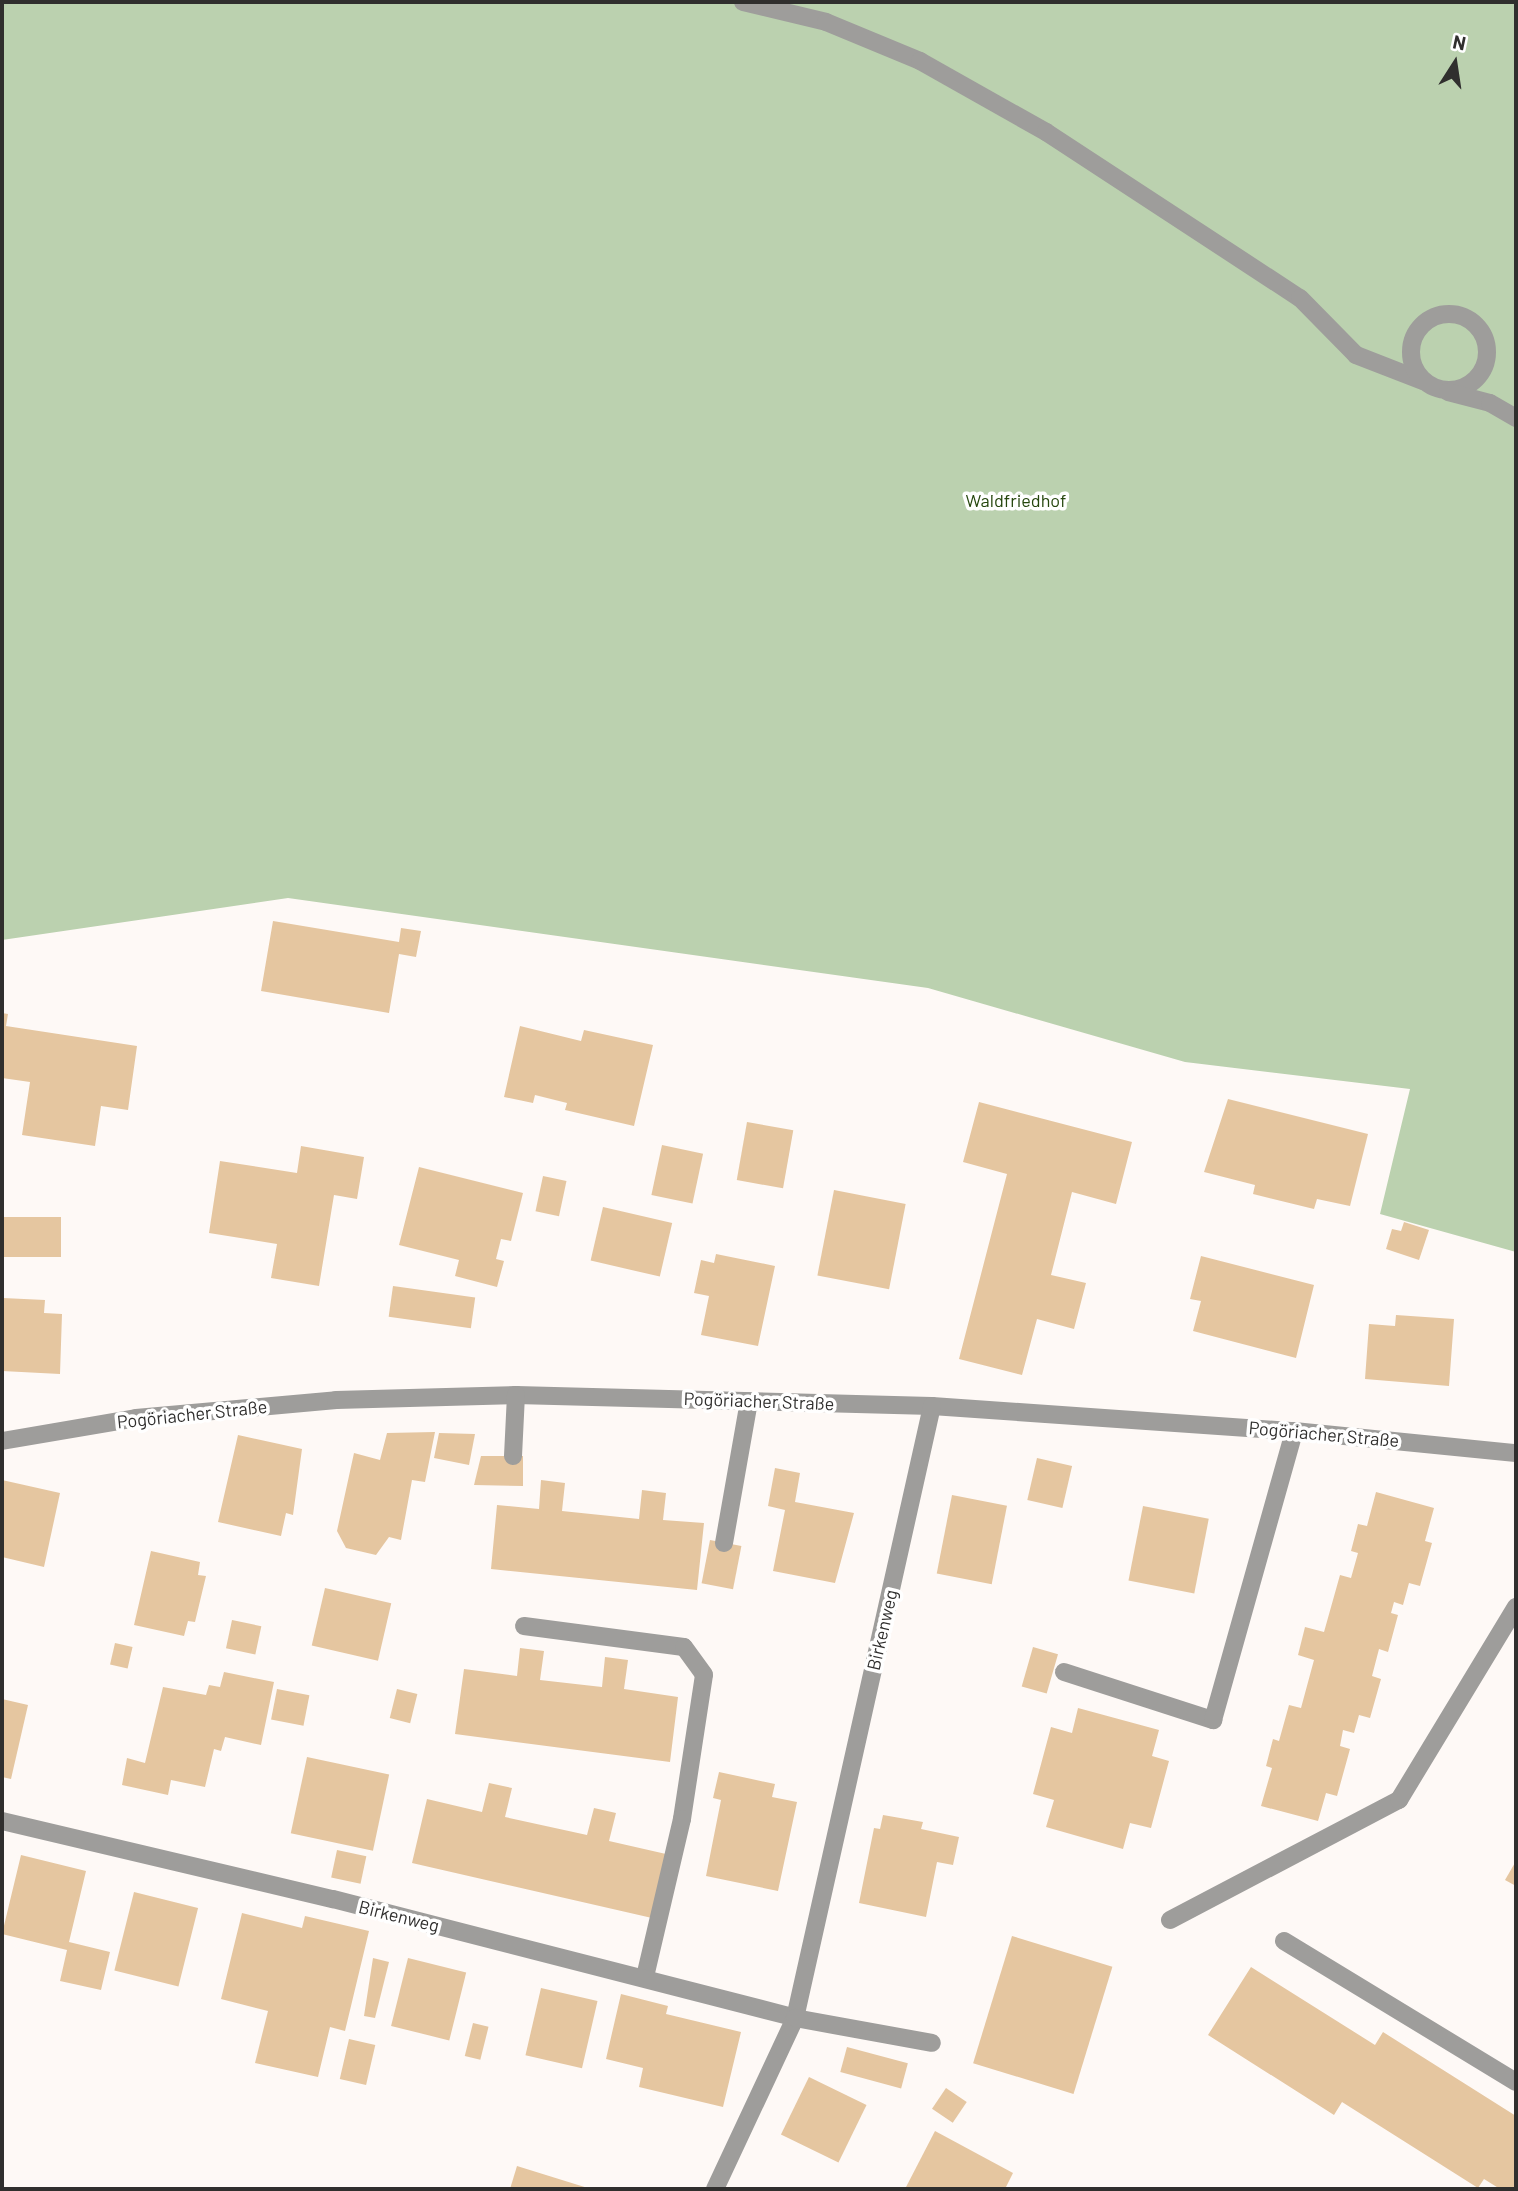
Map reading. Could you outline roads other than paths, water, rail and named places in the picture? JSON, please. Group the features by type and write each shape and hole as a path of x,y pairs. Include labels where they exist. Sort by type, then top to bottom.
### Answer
{"street":[{"path":"743,2 826,22 920,61 1046,132 1300,298 1356,355 1441,390 1490,403 1516,418"},
{"path":"1423,381 1412,365 1410,347 1416,330 1439,315 1466,317 1481,329 1488,346 1486,364 1476,380 1460,390 1441,390"},
{"path":"513,1456 516,1395"},
{"name":"Pogöriacher Straße","path":"2,1441 136,1418 336,1400 516,1395 932,1406 1294,1430 1516,1453"},
{"path":"724,1543 749,1401"},
{"name":"Birkenweg","path":"715,2189 795,2018 932,1406"},
{"path":"1064,1672 1213,1720 1294,1430"},
{"path":"1170,1920 1399,1800 1516,1607"},
{"path":"524,1626 684,1647 704,1675 682,1819 645,1977"},
{"name":"Birkenweg","path":"2,1821 645,1977 795,2018"},
{"path":"1284,1941 1516,2082"},
{"path":"795,2018 932,2043"}],"park label":[{"name":"Waldfriedhof","path":"1016,500"}]}
